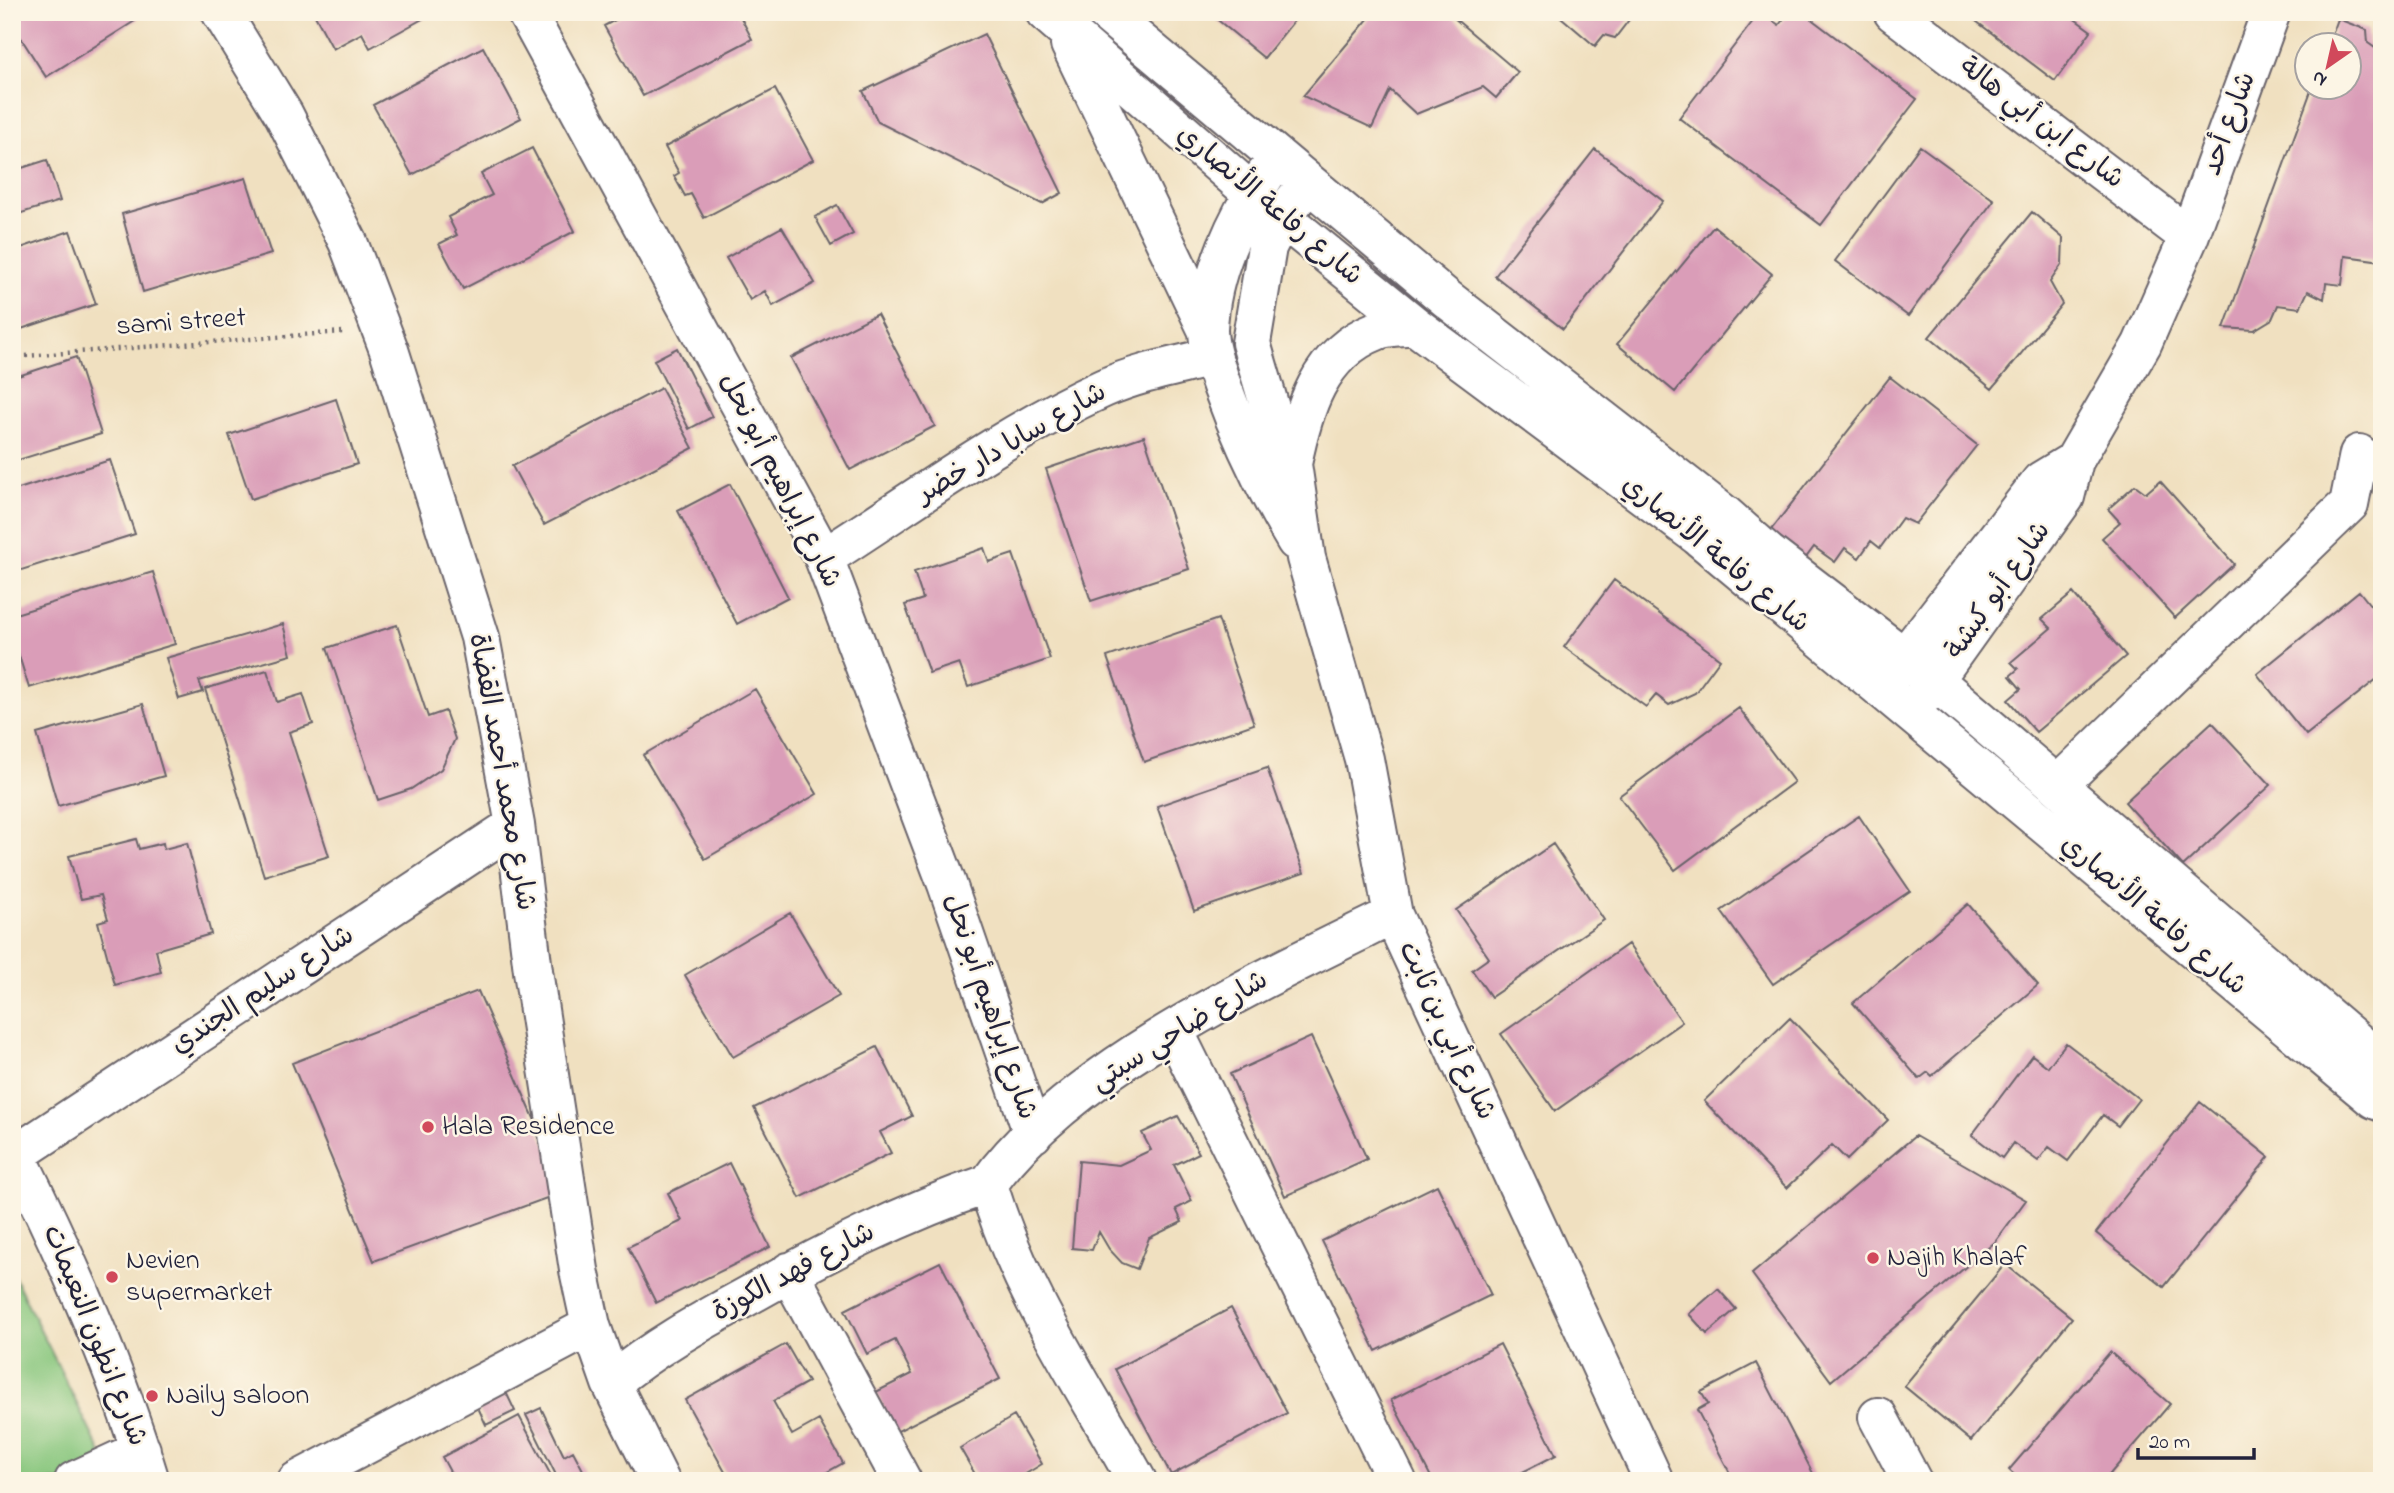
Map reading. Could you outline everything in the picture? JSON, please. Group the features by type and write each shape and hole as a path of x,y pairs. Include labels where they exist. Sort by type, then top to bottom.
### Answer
{"street":[{"name":"شارع محمد أحمد القضاة","path":"221,12 284,115 348,242 389,350 480,636 515,825 533,971 566,1191 591,1326 611,1383 660,1481"},
{"name":"شارع إبراهيم أبو نحل","path":"526,12 824,558 947,884 1033,1134"},
{"name":"شارع رفاعة الأنصاري","path":"1105,12 1446,298 1725,515 1768,553 1906,657 2382,1062"},
{"name":"شارع ابن أبي هالة","path":"1893,12 2189,237"},
{"name":"شارع أحد","path":"2189,237 2271,12"},
{"name":"شارع رفاعة الأنصاري","path":"1053,19 1267,205 1414,325 1698,536 1879,690 2374,1099 2382,1102"},
{"path":"1053,19 1210,344"},
{"name":"شارع أبي بن ثابت","path":"1277,158 1267,205 1267,247 1251,343 1275,425 1292,464 1306,558 1364,759 1392,915 1654,1481"},
{"name":"شارع أبي بن ثابت","path":"1306,558 1266,491 1238,431 1210,344 1219,271 1267,205 1308,183"},
{"name":"شارع أبو كبشة","path":"1909,714 2065,497 2074,461 2142,344 2189,237"},
{"path":"1292,464 1311,394 1331,362 1352,344 1377,330 1414,325"},
{"name":"شارع سابا دار خضر","path":"824,558 1018,435 1072,405 1210,344"},
{"path":"2057,785 2349,504 2359,454"},
{"name":"شارع أبو كبشة","path":"1879,690 2041,481 2074,461"},
{"name":"شارع سليم الجندي","path":"14,1156 515,825"},
{"name":"شارع ضاحي سبتي","path":"988,1184 1007,1157 1108,1071 1275,973 1392,915"},
{"path":"1174,1031 1396,1481"},
{"name":"شارع انطون النعيمات","path":"14,1156 60,1245 145,1465"},
{"path":"988,1184 998,1221 1024,1279 1137,1481"},
{"name":"شارع فهد الكوزة","path":"611,1383 672,1338 789,1272 871,1231 988,1184"},
{"path":"789,1272 902,1481"},
{"path":"297,1481 591,1326"},
{"path":"1878,1417 1912,1481"},
{"path":"74,1481 145,1465"}],"path":[{"name":"sami street","path":"12,357 353,331"}],"green space":[{"path":"12,1272 106,1463 70,1481 12,1481"}],"building":[{"path":"12,12 134,12 138,19 46,77 12,24"},
{"path":"313,12 435,12 370,48 362,33 333,49"},
{"path":"630,12 738,12 752,39 643,96 604,26"},
{"path":"1208,12 1301,12 1264,58"},
{"path":"1374,12 1447,12 1518,72 1496,98 1483,87 1416,114 1390,90 1372,128 1303,96"},
{"path":"1555,12 1635,12 1615,38 1604,35 1595,46"},
{"path":"1760,12 1779,25 1789,12 1802,12 1917,99 1821,225 1679,118"},
{"path":"1964,12 2065,12 2091,31 2055,81"},
{"path":"2338,19 2367,30 2368,43 2382,53 2382,261 2345,256 2342,285 2326,283 2324,299 2308,291 2300,308 2278,305 2272,319 2254,330 2224,328 2307,102 2362,102 2362,32 2333,32"},
{"path":"984,34 1062,193 1042,204 878,122 863,91"},
{"path":"483,47 521,118 412,175 373,105"},
{"path":"775,89 813,160 704,218 691,194 685,196 674,176 679,173 665,147"},
{"path":"12,139 22,168 47,160 60,201 12,216"},
{"path":"1920,146 1994,200 1908,316 1835,261"},
{"path":"532,148 575,231 463,289 439,244 457,235 448,217 492,195 481,174"},
{"path":"1595,149 1663,201 1563,329 1495,276"},
{"path":"246,178 271,254 143,292 122,214"},
{"path":"837,205 853,234 831,246 815,217"},
{"path":"2032,212 2063,238 2062,264 2050,282 2062,304 1992,389 1929,337"},
{"path":"1714,226 1772,274 1675,392 1617,344"},
{"path":"782,227 815,283 773,306 765,291 750,300 726,258"},
{"path":"70,231 96,304 12,332 12,251"},
{"path":"877,314 935,426 850,470 791,358"},
{"path":"677,348 712,417 689,429 654,360"},
{"path":"76,357 101,434 12,462 12,378"},
{"path":"1890,377 1977,445 1915,524 1902,518 1880,548 1871,541 1859,558 1845,548 1835,562 1814,547 1796,571 1760,544"},
{"path":"661,388 693,448 544,525 512,466"},
{"path":"336,399 357,464 251,499 229,435"},
{"path":"1144,436 1189,569 1091,601 1046,469"},
{"path":"110,460 135,534 12,573 12,491"},
{"path":"2160,481 2234,564 2175,618 2102,538 2120,522 2108,509 2135,485 2146,493"},
{"path":"730,484 788,597 737,624 678,511"},
{"path":"984,548 989,562 1013,554 1050,659 968,687 959,663 929,673 905,605 923,599 914,572"},
{"path":"153,572 175,644 29,688 12,633 12,615"},
{"path":"1614,580 1720,659 1695,693 1669,705 1656,695 1646,707 1564,647"},
{"path":"2359,591 2382,620 2382,675 2306,735 2257,674"},
{"path":"2073,593 2126,656 2036,732 2008,700 2021,689 2010,676 2018,669 2011,662 2051,628 2042,619"},
{"path":"1218,619 1254,724 1144,762 1107,657"},
{"path":"283,624 291,655 199,681 203,692 179,699 166,658"},
{"path":"397,625 428,717 445,711 455,739 441,769 411,789 378,800 327,648"},
{"path":"267,670 277,702 303,694 313,724 289,732 329,856 264,876 205,689"},
{"path":"755,689 817,794 705,859 643,755"},
{"path":"143,704 164,776 58,806 37,734"},
{"path":"1739,708 1794,782 1675,870 1619,796"},
{"path":"2212,722 2271,785 2183,866 2125,802"},
{"path":"1267,768 1304,873 1194,911 1157,806"},
{"path":"1859,816 1910,891 1773,984 1721,911"},
{"path":"136,839 139,849 163,843 164,849 187,843 211,934 156,950 161,972 115,985 98,922 108,919 101,895 81,899 69,856"},
{"path":"1553,844 1604,920 1491,997 1472,970 1489,958 1456,910"},
{"path":"1968,904 2038,985 1932,1076 1928,1072 1919,1079 1853,1003"},
{"path":"790,913 839,996 733,1057 685,975"},
{"path":"1628,944 1682,1022 1555,1111 1501,1034"},
{"name":"Hala Residence","path":"478,991 566,1191 374,1261 292,1063"},
{"path":"1790,1018 1888,1120 1847,1160 1832,1145 1787,1188 1704,1101"},
{"path":"1311,1037 1367,1159 1285,1196 1230,1074"},
{"path":"2066,1043 2139,1099 2118,1126 2103,1115 2068,1161 2049,1147 2038,1161 2013,1143 2002,1158 1972,1135 2032,1055 2048,1067"},
{"path":"877,1047 912,1116 880,1132 891,1153 800,1198 754,1108"},
{"path":"2200,1102 2269,1157 2164,1287 2096,1233"},
{"path":"1178,1116 1199,1153 1174,1165 1192,1201 1176,1209 1182,1222 1149,1238 1137,1269 1122,1263 1099,1232 1092,1250 1072,1248 1079,1161 1119,1165 1151,1150 1142,1133"},
{"name":"Najih Khalaf","path":"1915,1136 2026,1200 1995,1242 1831,1381 1752,1274"},
{"path":"729,1163 770,1247 656,1303 628,1247 682,1221 668,1193"},
{"path":"1437,1185 1491,1295 1376,1351 1322,1241"},
{"path":"940,1262 1000,1379 896,1432 876,1392 912,1374 895,1340 867,1354 845,1310"},
{"path":"2005,1264 2072,1318 1971,1441 1904,1386"},
{"path":"1718,1289 1736,1309 1707,1334 1689,1314"},
{"path":"1231,1308 1287,1413 1171,1475 1115,1369"},
{"path":"786,1344 808,1382 773,1401 792,1435 819,1420 843,1463 811,1481 730,1481 685,1400"},
{"path":"1500,1344 1556,1455 1505,1481 1433,1481 1391,1400"},
{"path":"2110,1352 2170,1404 2104,1481 2021,1481 2009,1470"},
{"path":"1756,1363 1817,1481 1734,1481 1697,1410 1708,1404 1701,1392"},
{"path":"504,1388 515,1411 486,1425 475,1401"},
{"path":"541,1408 564,1456 573,1451 584,1472 559,1481 526,1415"},
{"path":"519,1416 554,1481 455,1481 442,1457"},
{"path":"1014,1416 1042,1464 1014,1481 979,1481 960,1448"}],"place":[{"name":"Hala Residence","path":"428,1127"},
{"name":"Najih Khalaf","path":"1873,1258"},
{"name":"Nevien supermarket","path":"112,1277"},
{"name":"Naily saloon","path":"152,1396"}]}
